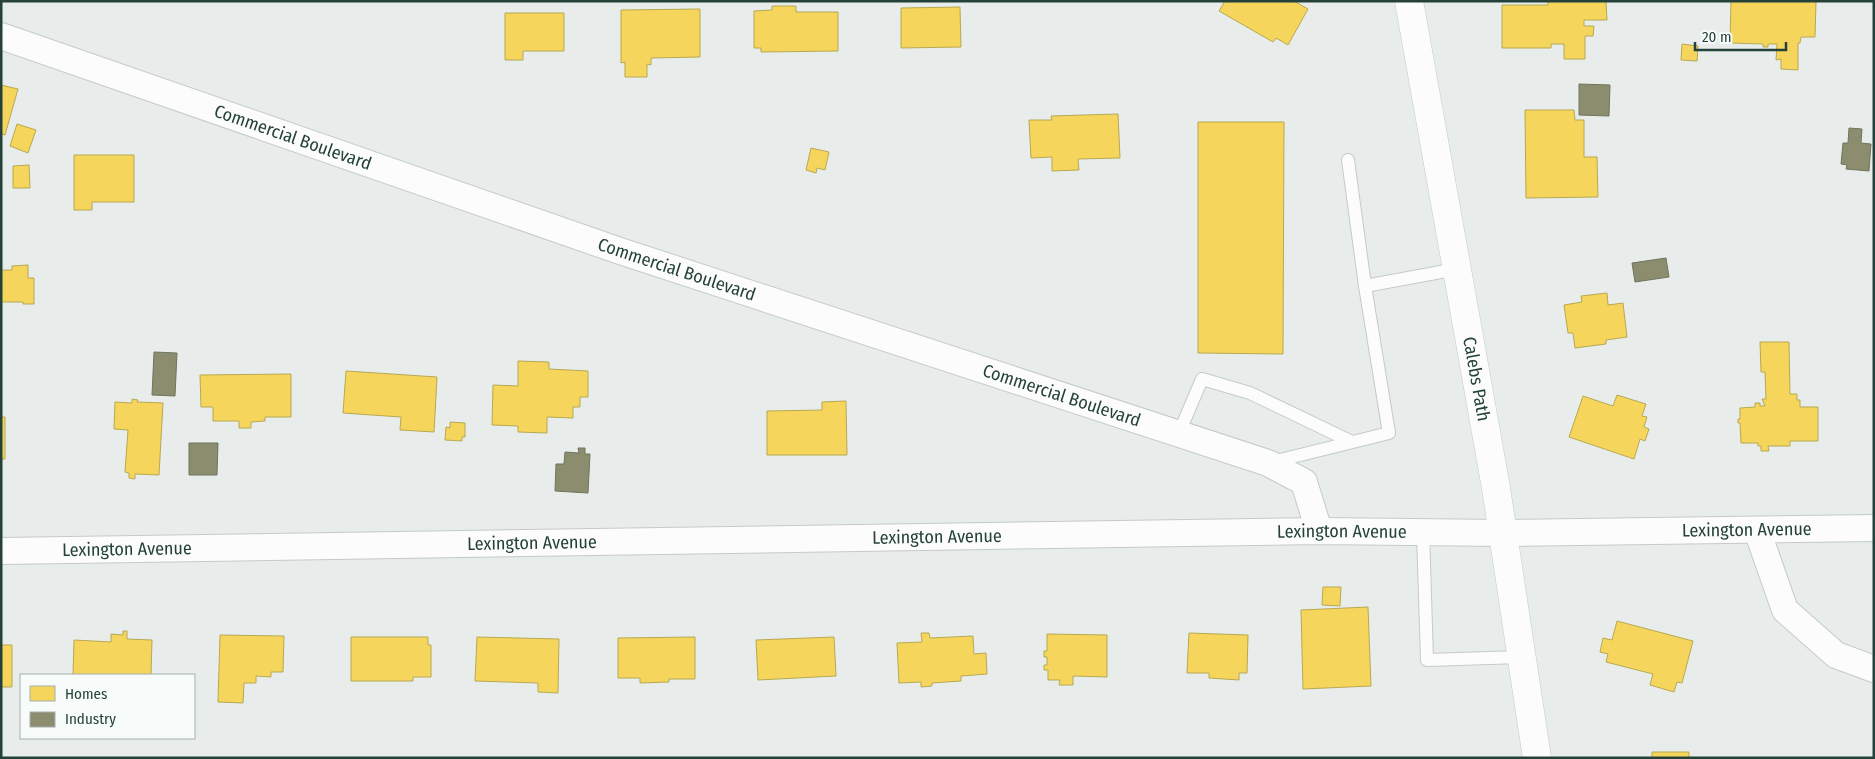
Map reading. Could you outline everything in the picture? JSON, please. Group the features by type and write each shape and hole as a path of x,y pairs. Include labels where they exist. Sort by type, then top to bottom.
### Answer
{"street":[{"name":"Calebs Path","path":"1409,1 1503,533 1537,758"},
{"name":"Commercial Boulevard","path":"1,36 620,251 1268,463 1304,482 1319,531"},
{"name":"Lexington Avenue","path":"1,550 1319,531 1503,533 1874,528"},
{"path":"1757,530 1784,610 1836,655 1874,669"}],"lane":[{"path":"1268,463 1389,433 1365,286 1348,160"},
{"path":"1365,286 1457,270"},
{"path":"1179,433 1202,380 1250,393 1352,442"},
{"path":"1423,532 1428,660 1521,657"}],"building: Homes":[{"path":"1225,1 1294,1 1308,9 1288,45 1276,38 1273,42 1219,11"},
{"path":"1548,1 1606,1 1607,20 1584,20 1584,26 1594,26 1593,36 1585,36 1585,59 1564,59 1564,44 1551,44 1551,48 1502,48 1502,5 1548,5"},
{"path":"1731,1 1816,1 1815,37 1801,37 1800,43 1798,43 1798,70 1781,69 1781,59 1776,60 1777,44 1768,44 1768,47 1763,47 1763,44 1730,43"},
{"path":"772,6 796,6 796,12 838,12 838,51 761,52 761,48 754,48 754,11 772,10"},
{"path":"960,7 961,47 901,48 901,8"},
{"path":"700,9 700,57 651,58 651,65 647,64 647,77 625,77 625,62 621,63 621,10"},
{"path":"505,13 564,13 564,51 523,51 523,60 505,60"},
{"path":"1682,44 1698,46 1697,61 1681,60"},
{"path":"1,85 18,89 5,135 1,134"},
{"path":"1525,110 1574,110 1575,120 1584,120 1584,157 1597,157 1598,197 1526,198"},
{"path":"1118,114 1120,158 1078,159 1079,170 1052,171 1052,157 1031,158 1029,120 1052,120 1051,116"},
{"path":"1198,122 1284,122 1283,354 1198,353"},
{"path":"17,124 36,130 28,153 10,146"},
{"path":"811,148 829,152 825,170 817,168 816,173 806,170"},
{"path":"74,155 134,155 134,202 92,202 92,210 74,210"},
{"path":"29,165 30,188 13,188 13,166"},
{"path":"28,265 28,278 34,278 34,304 1,302 1,270 12,270 12,266"},
{"path":"1607,293 1608,305 1623,303 1627,337 1606,340 1606,344 1575,348 1573,333 1568,333 1564,305 1582,302 1581,296"},
{"path":"1760,342 1789,342 1790,394 1797,394 1797,400 1800,400 1800,407 1818,407 1818,441 1790,441 1790,446 1768,446 1769,451 1761,451 1761,446 1758,446 1758,443 1741,443 1740,423 1738,423 1740,408 1755,407 1755,403 1765,406 1762,399 1766,399 1765,372 1761,372"},
{"path":"518,361 549,362 549,369 588,371 588,397 580,397 580,407 573,407 573,418 547,417 547,433 518,432 518,426 492,425 493,385 518,386"},
{"path":"346,371 437,377 434,432 400,430 401,417 343,413"},
{"path":"291,374 291,417 265,417 265,421 251,422 251,428 239,428 239,421 213,421 213,407 201,407 200,375"},
{"path":"1617,395 1646,404 1642,416 1647,417 1644,427 1649,429 1645,441 1640,439 1634,459 1569,437 1583,396 1613,406"},
{"path":"132,399 138,400 137,402 163,403 159,475 135,474 135,479 129,478 129,473 125,472 128,430 114,429 115,402 132,403"},
{"path":"846,401 847,455 767,455 767,411 822,410 822,402"},
{"path":"1,417 5,417 5,459 1,459"},
{"path":"450,422 465,423 465,437 462,437 462,441 445,440 446,427 450,428"},
{"path":"1323,587 1341,587 1340,606 1322,605"},
{"path":"1368,607 1371,686 1303,689 1301,610"},
{"path":"1617,621 1693,641 1682,683 1677,682 1674,692 1650,685 1653,674 1606,662 1608,654 1600,652 1603,638 1612,640"},
{"path":"123,631 127,631 127,639 152,640 151,674 73,674 74,640 111,642 111,634 123,635"},
{"path":"921,633 929,633 930,638 973,636 974,654 986,653 987,674 961,676 961,681 932,683 932,686 921,687 921,682 899,683 897,643 922,642"},
{"path":"1189,633 1248,635 1247,673 1239,673 1239,680 1209,678 1209,673 1187,673"},
{"path":"1047,634 1107,635 1107,677 1073,676 1073,685 1059,685 1060,680 1048,680 1048,670 1044,670 1044,665 1047,665 1047,657 1044,657 1044,651 1047,651"},
{"path":"220,635 284,636 283,672 271,672 271,677 256,676 256,683 244,683 243,703 218,702"},
{"path":"351,637 428,637 428,645 431,645 431,677 413,677 413,681 351,681"},
{"path":"477,637 559,639 558,693 538,692 538,683 475,681"},
{"path":"695,637 695,679 669,679 669,682 640,683 640,678 618,678 618,638"},
{"path":"834,637 836,676 758,680 756,640"},
{"path":"1,645 12,645 12,687 1,687"},
{"path":"1652,752 1689,752 1689,758 1652,758"}],"building: Industry":[{"path":"1579,84 1610,85 1609,116 1579,115"},
{"path":"1849,128 1862,129 1861,143 1871,144 1869,171 1846,169 1847,165 1841,164 1843,143 1848,143"},
{"path":"1666,258 1669,277 1635,282 1632,263"},
{"path":"154,352 177,353 175,396 152,395"},
{"path":"189,443 218,443 217,475 189,475"},
{"path":"578,448 585,448 585,454 590,454 588,493 555,491 556,464 564,464 565,452 579,453"}]}
